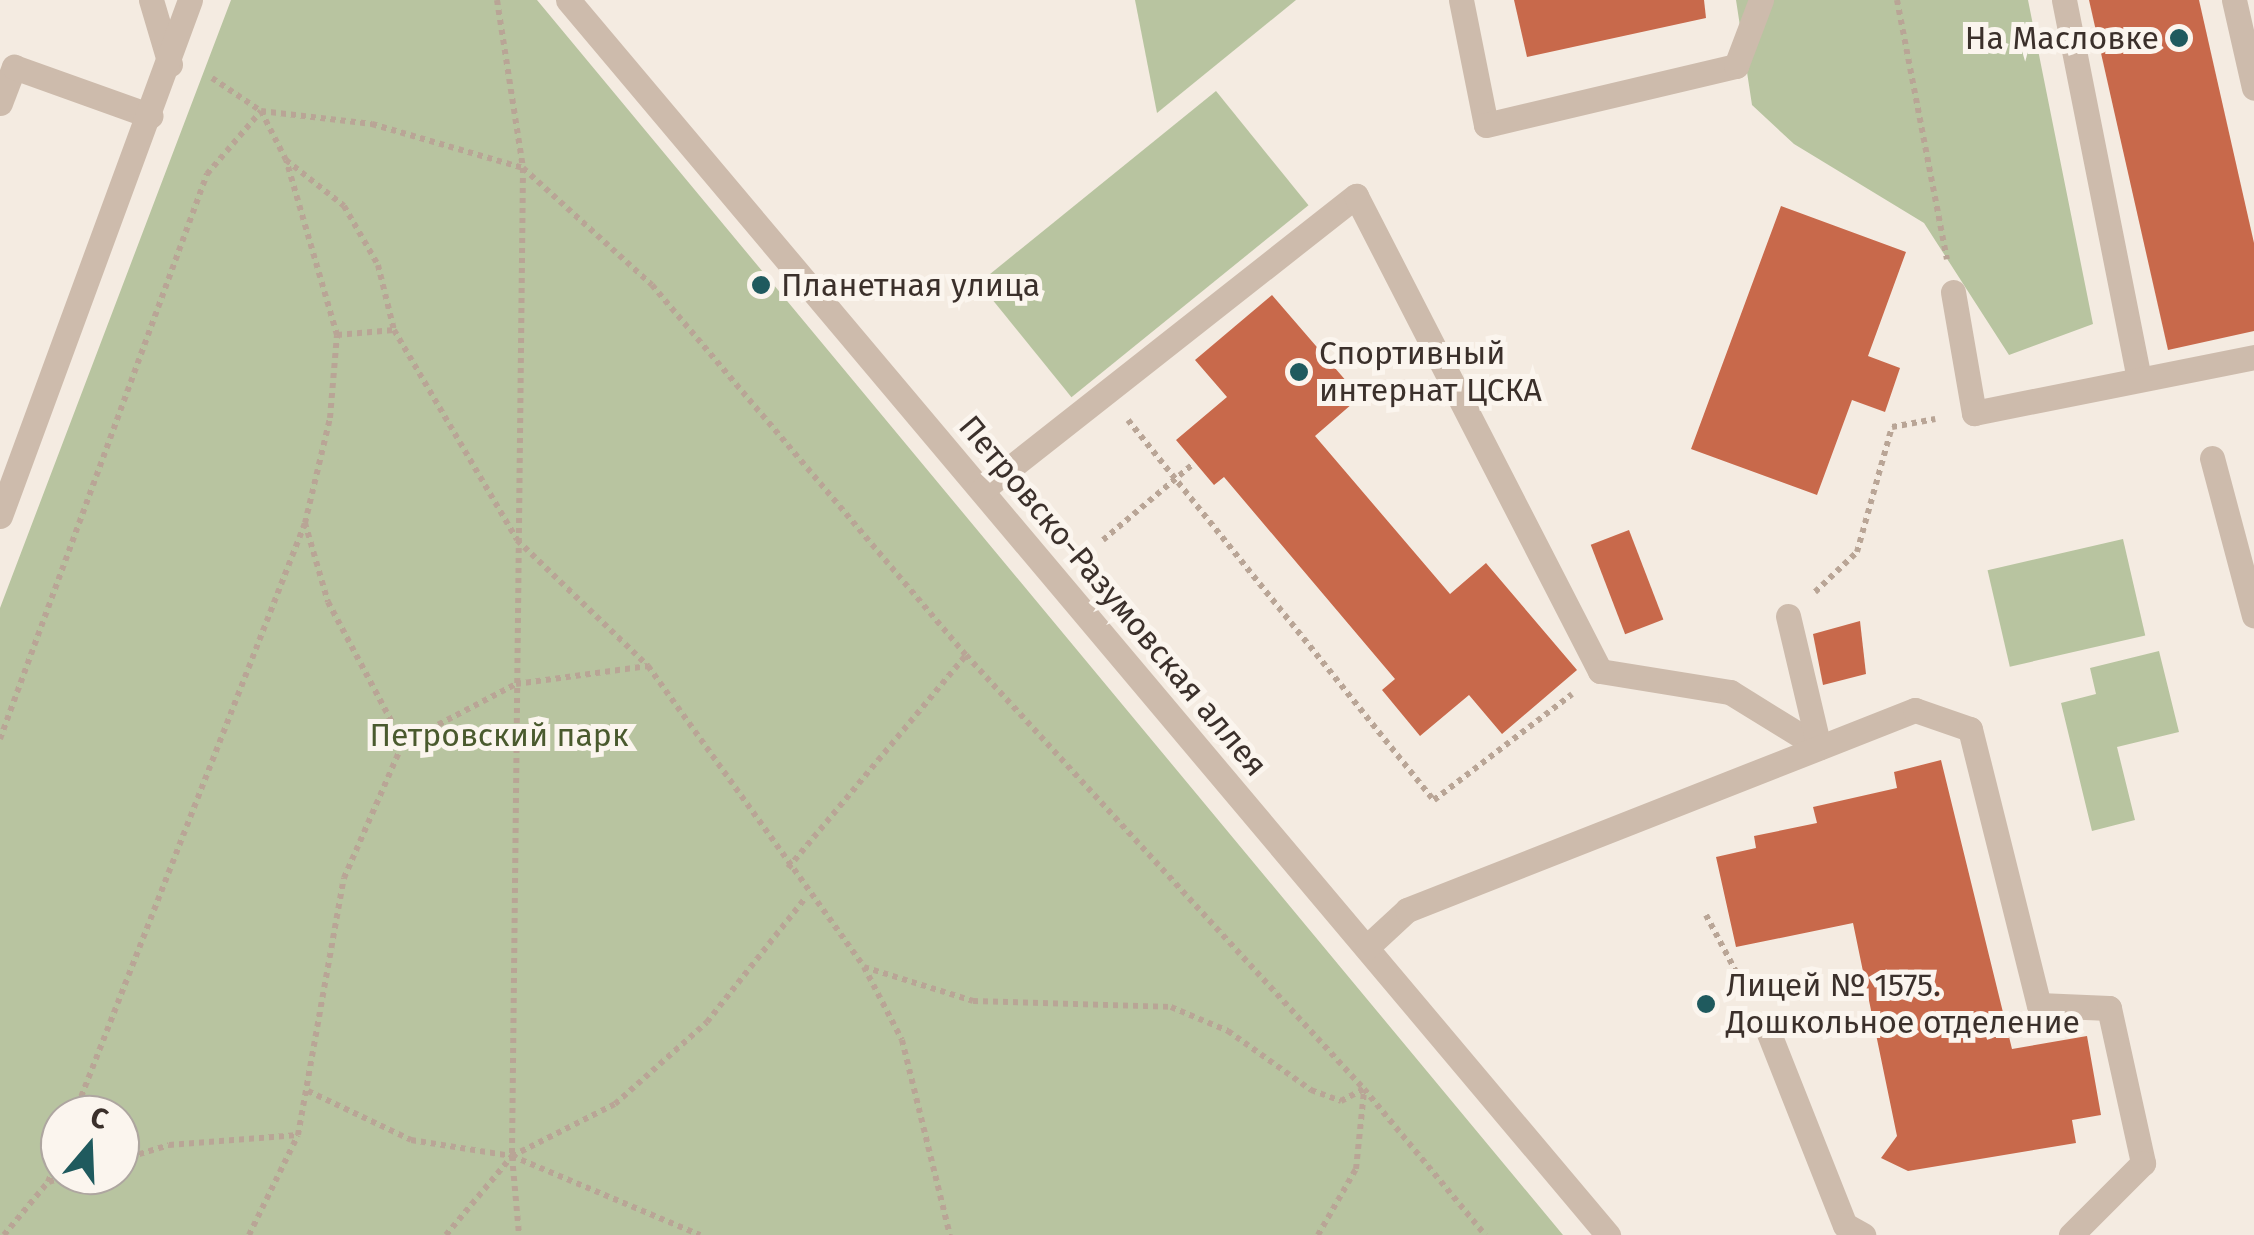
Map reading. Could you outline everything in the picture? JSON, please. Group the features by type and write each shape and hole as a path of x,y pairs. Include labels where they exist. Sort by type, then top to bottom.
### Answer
{"street":[{"path":"151,0 170,64"},
{"path":"0,516 152,116 190,0"},
{"name":"Петровско-Разумовская аллея","path":"568,0 1608,1235"},
{"path":"1461,0 1486,125 1736,66 1761,0"},
{"path":"2064,0 2139,379"},
{"path":"2234,0 2254,88"},
{"path":"0,104 14,67 152,116"},
{"path":"982,490 1356,196 1600,672 1730,692 1820,747"},
{"path":"1953,292 1974,413 2254,356"},
{"path":"2212,458 2254,616"},
{"path":"1788,616 1820,747"},
{"path":"1367,947 1407,910 1914,710 1970,729 2040,1005 2110,1008 2143,1162 2071,1235"},
{"path":"1768,1031 1846,1226 1863,1235"}],"path":[{"path":"497,0 523,168 512,1156 519,1235"},
{"path":"1897,0 1953,292"},
{"path":"212,78 262,111 372,124 523,168 652,285 966,655 1364,1090 1485,1235"},
{"path":"82,1095 306,523 337,335 286,160 262,111"},
{"path":"0,740 207,174 262,111"},
{"path":"286,160 344,206 378,265 394,330 517,540 648,666 806,898 864,967 902,1040 950,1235"},
{"path":"337,335 394,330"},
{"path":"1105,392 1434,800 1600,672"},
{"path":"1788,616 1858,552 1892,427 1974,413"},
{"path":"1103,540 1194,463"},
{"path":"306,523 328,602 403,743"},
{"path":"788,868 966,655"},
{"path":"249,1235 298,1135 344,878 403,743 516,684 648,666"},
{"path":"446,1235 512,1156 615,1104 707,1022 806,898"},
{"path":"1706,916 1768,1031"},
{"path":"864,967 973,1001 1171,1007 1228,1031 1310,1090 1341,1100 1364,1090"},
{"path":"1318,1235 1356,1169 1364,1090"},
{"path":"308,1091 411,1140 512,1156 700,1235"},
{"path":"140,1154 170,1145 298,1135"},
{"path":"4,1235 40,1192"}],"green space":[{"name":"Петровский парк","path":"231,0 537,0 1563,1235 0,1235 0,608"},
{"path":"1135,0 1296,0 1157,113"},
{"path":"1736,0 2028,0 2093,324 2009,355 1924,223 1794,144 1752,105"},
{"path":"1216,91 1309,205 1071,397 979,283"},
{"path":"2123,539 2145,635 2010,667 1988,570"},
{"path":"2159,651 2179,732 2117,747 2135,820 2092,831 2061,703 2096,694 2090,668"}],"building":[{"path":"1514,0 1704,0 1706,18 1527,57"},
{"path":"2089,0 2199,0 2254,243 2254,331 2168,350"},
{"path":"1781,206 1906,252 1868,356 1900,368 1885,412 1852,400 1817,495 1691,449"},
{"name":"Спортивный интернат ЦСКА","path":"1272,295 1360,397 1315,436 1450,594 1486,563 1577,670 1502,734 1469,695 1420,736 1382,690 1395,679 1224,477 1214,485 1176,440 1227,397 1195,360"},
{"path":"1629,530 1663,620 1625,634 1591,545"},
{"path":"1860,621 1866,674 1823,685 1813,634"},
{"path":"1941,760 2012,1049 2087,1036 2101,1115 2072,1120 2076,1143 1908,1171 1881,1158 1897,1136 1853,923 1736,947 1716,857 1756,848 1754,836 1817,823 1813,807 1897,788 1894,772"}],"place":[{"name":"На Масловке","path":"2179,38"},
{"name":"Планетная улица","path":"761,285"},
{"name":"Спортивный интернат ЦСКА","path":"1299,372"},
{"name":"Лицей № 1575. Дошкольное отделение","path":"1706,1004"}]}
